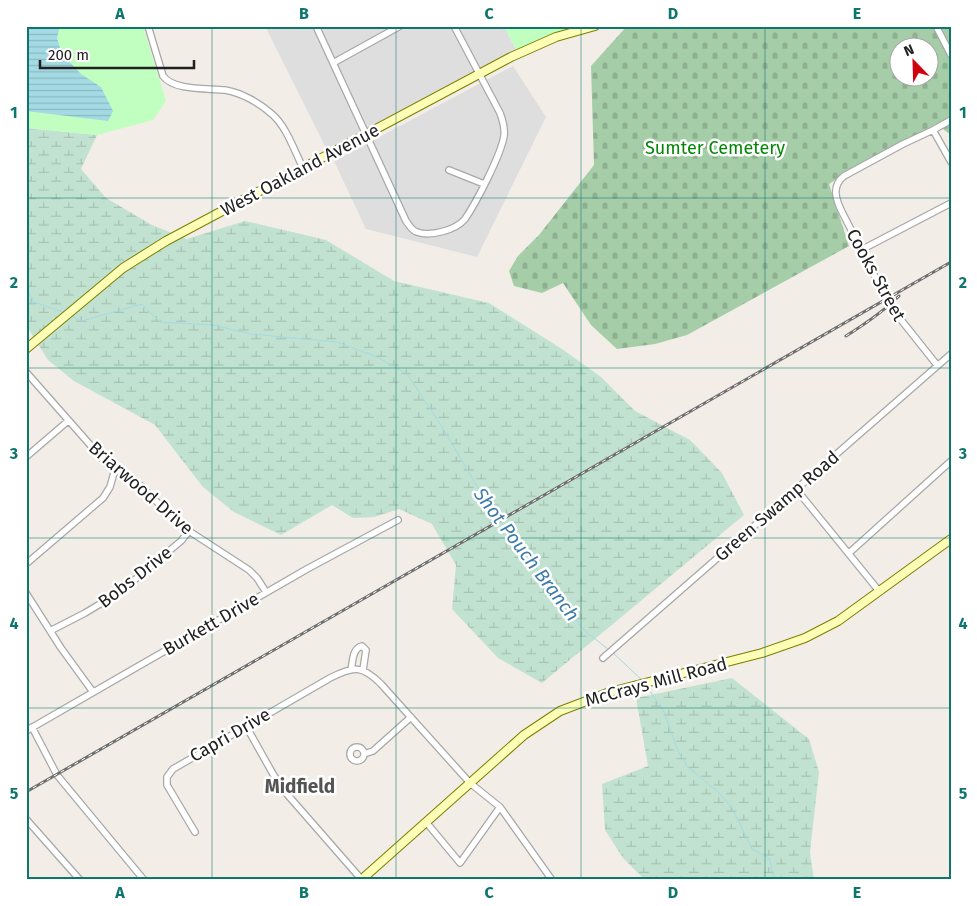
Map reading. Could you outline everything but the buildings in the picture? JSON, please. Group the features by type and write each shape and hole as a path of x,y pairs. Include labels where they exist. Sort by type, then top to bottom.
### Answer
{"street":[{"path":"148,26 163,76 166,80 176,85 233,92 265,108 281,124 303,168"},
{"path":"316,26 406,221 416,232 430,234 450,230 458,226 467,217 500,152 503,138 504,124 500,113 454,26"},
{"path":"333,63 400,26"},
{"name":"West Oakland Avenue","path":"26,349 123,268 148,252 540,43 594,26"},
{"path":"936,26 951,55"},
{"path":"951,120 933,130 951,162"},
{"name":"Cooks Street","path":"933,130 844,176 838,181 836,186 836,199 890,306 937,365"},
{"path":"449,170 484,184"},
{"path":"861,250 951,203"},
{"name":"Green Swamp Road","path":"603,658 951,354"},
{"path":"945,359 951,366"},
{"name":"Briarwood Drive","path":"26,372 101,458 145,489 189,531 249,570 266,592"},
{"path":"26,457 68,421"},
{"path":"850,553 951,461"},
{"path":"26,564 103,498 110,487 115,469"},
{"path":"796,489 879,591"},
{"name":"Burkett Drive","path":"29,729 266,592 398,520"},
{"name":"Bobs Drive","path":"50,631 98,606 120,592 181,541 189,531"},
{"name":"McCrays Mill Road","path":"362,880 524,735 546,720 592,697 762,653 790,644 820,631 951,539"},
{"path":"26,592 65,655 94,692"},
{"path":"352,670 355,650 362,646 366,652 363,670 370,673 381,684 470,782 500,807 552,880"},
{"name":"Capri Drive","path":"195,832 167,785 166,781 169,773 178,765 330,678 352,670 363,670"},
{"path":"364,754 373,751 411,717"},
{"path":"246,726 286,793 362,880"},
{"path":"29,729 57,775 144,880"},
{"path":"426,822 460,863 500,807"},
{"path":"26,819 80,880"}],"shaded area":[{"path":"265,26 504,26 516,50 327,150"},
{"path":"513,66 546,117 477,257 366,229 334,161"}],"green space":[{"path":"26,26 143,26 166,101 153,120 97,135 26,128"},
{"path":"504,26 595,26 518,53"},
{"name":"Sumter Cemetery","path":"627,26 951,26 951,135 936,124 861,164 829,184 849,246 687,335 655,344 617,349 591,325 563,283 542,293 514,286 509,271 518,256 539,235 594,165 591,66"},
{"path":"26,128 97,135 81,169 106,198 152,225 187,239 245,221 326,240 394,281 489,303 562,349 601,377 635,411 690,440 722,473 744,515 542,683 498,658 452,609 456,565 432,524 399,509 374,517 353,518 332,505 281,535 234,512 203,487 155,425 74,381 48,360 28,328 26,329"},
{"path":"732,678 809,739 819,772 810,852 814,880 645,880 623,858 605,830 602,784 648,766 636,698"}],"water":[{"path":"26,26 60,26 57,38 62,54 81,74 101,87 113,111 108,121 26,111"}],"waterway":[{"name":"Shot Pouch Branch","path":"26,288 34,302"},
{"path":"26,302 34,302 65,313"},
{"name":"Shot Pouch Branch","path":"71,316 82,321 142,304 160,322 213,325 251,334 337,342 377,357 407,374 439,422 490,508 584,630 609,650"},
{"name":"Shot Pouch Branch","path":"612,652 642,680"},
{"name":"Shot Pouch Branch","path":"646,685 664,712 678,751 687,766 719,793 732,808 752,849 769,858 773,874 777,880"}],"railway":[{"path":"26,792 951,262"},
{"path":"846,336 874,317 899,296"}],"district":[{"name":"Midfield","path":"300,786"}]}
